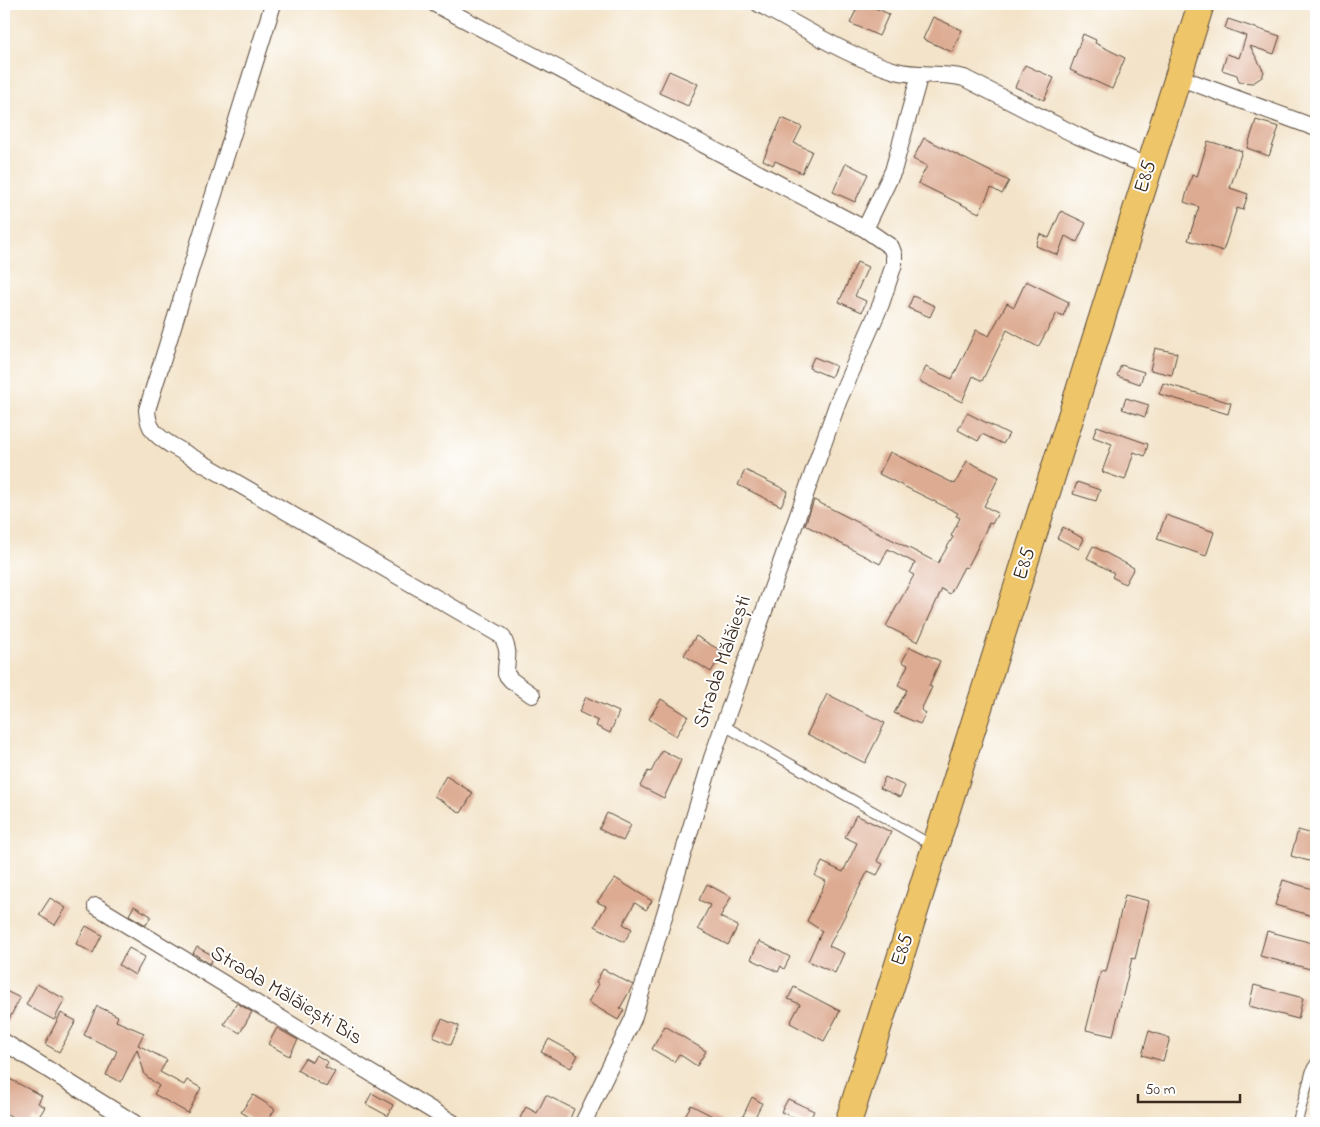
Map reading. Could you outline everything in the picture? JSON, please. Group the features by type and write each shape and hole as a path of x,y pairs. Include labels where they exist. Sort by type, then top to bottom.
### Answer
{"main road":[{"name":"E85","path":"833,1123 1184,4"},
{"name":"E85","path":"848,1123 1201,4"}],"street":[{"path":"273,4 147,410 148,423 155,435 171,445 502,636 508,648 509,658 506,674 511,680 532,695"},
{"name":"Strada Mălăiești","path":"435,4 865,229 891,247 894,255 894,264 881,304 838,402 723,725 633,1019 583,1123"},
{"path":"759,4 854,55 897,71 920,74 948,74 964,78 1078,136 1136,161"},
{"path":"865,229 893,171 920,74"},
{"path":"1178,77 1316,128"},
{"name":"Strada Mălăiești Bis","path":"96,906 453,1123"},
{"path":"4,1042 134,1123"}],"lane":[{"path":"723,725 922,840"},
{"path":"1297,1123 1316,1053"}],"building":[{"path":"859,4 866,4 889,14 879,36 850,23"},
{"path":"933,17 962,30 952,52 923,39"},
{"path":"1228,19 1280,36 1274,54 1250,46 1264,72 1262,77 1253,83 1239,82 1237,75 1222,70 1227,54 1239,58 1246,36 1225,28"},
{"path":"1083,34 1096,40 1095,43 1125,58 1112,89 1070,70"},
{"path":"1025,65 1054,78 1044,100 1015,87"},
{"path":"669,71 698,84 688,106 659,93"},
{"path":"782,118 802,127 794,143 812,151 802,173 775,161 773,165 763,160"},
{"path":"1256,120 1279,127 1269,156 1247,148"},
{"path":"924,138 1009,181 1002,194 991,188 979,213 918,183 927,166 913,159"},
{"path":"1208,141 1242,151 1230,188 1248,194 1243,210 1237,208 1223,251 1188,240 1199,207 1184,202 1192,175 1197,177"},
{"path":"846,163 868,174 855,202 833,192"},
{"path":"1061,211 1086,223 1077,242 1065,236 1058,255 1036,246 1040,234 1049,238"},
{"path":"857,262 868,267 855,296 866,301 862,312 839,302"},
{"path":"1026,281 1069,302 1063,316 1057,313 1038,347 1007,330 982,381 973,376 962,402 919,381 926,367 952,379 976,330 989,336 1007,303 1014,307"},
{"path":"913,296 935,306 930,317 908,308"},
{"path":"1155,348 1177,353 1172,375 1150,370"},
{"path":"814,357 836,366 831,377 809,368"},
{"path":"1121,365 1144,372 1140,384 1117,376"},
{"path":"1163,383 1231,403 1228,414 1159,394"},
{"path":"1126,398 1149,405 1145,417 1122,409"},
{"path":"967,413 1009,434 1003,444 982,434 978,441 958,430"},
{"path":"1097,426 1148,444 1145,456 1134,452 1125,480 1102,472 1112,444 1093,437"},
{"path":"890,452 955,484 967,461 999,477 984,506 998,513 992,524 989,523 967,568 964,567 950,594 942,589 918,642 886,626 914,575 910,573 915,563 888,549 880,564 805,525 814,500 938,563 953,537 951,536 960,518 956,516 958,513 879,474"},
{"path":"745,470 788,491 781,506 738,485"},
{"path":"1077,482 1100,490 1096,501 1073,494"},
{"path":"1166,515 1214,532 1206,556 1157,539"},
{"path":"1063,527 1084,539 1079,549 1057,538"},
{"path":"1093,546 1134,568 1125,584 1112,577 1114,573 1087,558"},
{"path":"696,636 723,652 711,672 684,655"},
{"path":"910,647 940,661 929,686 932,687 921,710 926,713 920,724 894,713 907,690 898,685 908,665 902,662"},
{"path":"827,694 885,723 865,763 807,734"},
{"path":"586,697 619,712 610,733 596,726 598,721 579,712"},
{"path":"661,699 688,716 676,736 649,719"},
{"path":"662,750 681,760 664,798 640,786 648,771 651,772"},
{"path":"446,776 473,793 461,813 434,796"},
{"path":"885,777 905,786 900,797 880,788"},
{"path":"607,813 631,825 623,841 599,829"},
{"path":"856,815 891,832 877,861 883,864 877,875 868,871 829,946 844,953 835,973 808,961 822,931 807,921 826,881 815,876 822,862 843,872 857,843 845,837"},
{"path":"1298,830 1316,835 1316,863 1291,856"},
{"path":"615,878 652,901 646,910 635,903 623,924 632,929 624,942 595,926 606,906 597,902"},
{"path":"1283,880 1316,890 1316,917 1275,905"},
{"path":"707,884 731,897 720,917 738,926 728,945 698,929 710,905 699,900"},
{"path":"1125,895 1149,901 1135,959 1132,958 1113,1036 1086,1030 1101,971 1106,972"},
{"path":"50,898 66,908 55,925 39,915"},
{"path":"134,906 151,916 146,925 129,915"},
{"path":"86,926 102,935 93,953 76,944"},
{"path":"1267,931 1316,944 1314,970 1260,956"},
{"path":"759,941 790,957 784,969 781,966 778,972 751,959"},
{"path":"197,947 214,956 210,964 193,953"},
{"path":"129,948 145,957 135,975 119,965"},
{"path":"603,969 633,985 620,1008 624,1010 618,1020 588,1002 599,984 596,982"},
{"path":"37,984 65,999 54,1020 26,1005"},
{"path":"1254,985 1303,998 1298,1019 1249,1006"},
{"path":"794,987 840,1011 824,1041 790,1023 800,1004 788,999"},
{"path":"4,990 20,998 4,1029"},
{"path":"237,1003 252,1012 240,1033 224,1024"},
{"path":"97,1006 118,1016 116,1021 144,1033 138,1045 167,1060 160,1072 184,1085 187,1080 201,1088 188,1113 154,1094 159,1086 145,1075 137,1049 121,1082 106,1075 117,1051 84,1035"},
{"path":"61,1013 76,1021 59,1052 45,1044"},
{"path":"442,1019 459,1026 451,1045 433,1037"},
{"path":"665,1026 706,1051 697,1066 679,1054 674,1062 652,1049"},
{"path":"277,1028 298,1040 289,1056 268,1044"},
{"path":"1149,1031 1170,1038 1163,1061 1142,1055"},
{"path":"549,1039 578,1055 571,1068 541,1052"},
{"path":"316,1055 328,1062 325,1067 335,1072 326,1087 297,1070 305,1058 312,1062"},
{"path":"4,1076 42,1096 38,1103 45,1107 37,1120 33,1117 29,1123 22,1123 4,1112"},
{"path":"372,1093 393,1105 388,1116 366,1104"},
{"path":"253,1095 275,1109 266,1123 259,1123 241,1112"},
{"path":"546,1095 574,1109 568,1123 530,1123 520,1118 526,1107 537,1113"},
{"path":"752,1097 762,1103 753,1121 743,1116"},
{"path":"788,1099 814,1111 808,1123 781,1112"},
{"path":"691,1105 726,1123 681,1123"}]}
